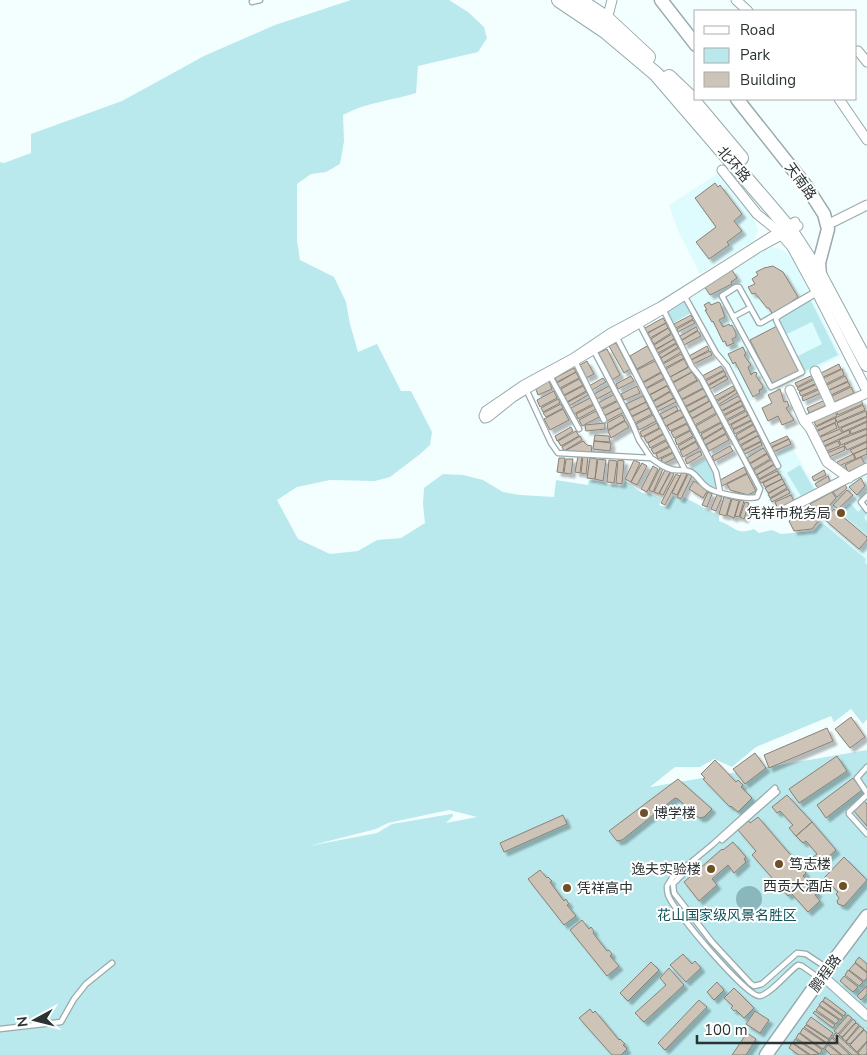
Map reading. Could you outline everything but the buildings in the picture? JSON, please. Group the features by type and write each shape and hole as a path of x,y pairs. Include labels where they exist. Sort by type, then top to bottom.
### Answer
{"main road":[{"name":"北环路","path":"559,0 605,24"},
{"name":"北环路","path":"579,0 689,96 824,274 867,347"},
{"path":"661,0 694,43"},
{"path":"668,0 694,32"},
{"name":"天南路","path":"738,100 806,186 824,214 828,229 820,259"},
{"name":"天南路","path":"746,100 826,205 833,222 835,238 824,274"},
{"name":"北环路","path":"788,228 820,259 849,343 867,364"},
{"name":"鹏程路","path":"773,1055 867,916"},
{"name":"鹏程路","path":"766,1055 825,976 867,925"}],"street":[{"path":"605,24 612,0"},
{"path":"736,0 747,10"},
{"path":"858,52 867,62"},
{"path":"840,100 867,140"},
{"path":"722,170 758,214 788,228 796,253 817,292 849,343 867,392 804,420"},
{"path":"833,222 867,205"},
{"path":"788,228 663,309 513,397 488,417 484,416 486,411 517,390 662,306 788,228"},
{"path":"815,371 832,408"},
{"path":"790,390 827,462 848,478"},
{"path":"780,513 867,468"},
{"path":"825,976 867,1016"}],"lane":[{"path":"252,2 260,0"},
{"path":"739,287 761,324 817,292 776,317 802,372 770,387 722,298 723,295 739,287"},
{"path":"684,295 716,353 727,366 778,466"},
{"path":"732,317 750,308"},
{"path":"593,349 651,458 674,470 685,470 693,473 702,484 710,489 750,499 757,498 760,491 663,309"},
{"path":"639,323 716,472 720,492"},
{"path":"616,336 685,470"},
{"path":"575,361 604,420"},
{"path":"550,376 578,429"},
{"path":"526,389 551,443 558,453 651,458"},
{"path":"867,496 861,502 867,510"},
{"path":"867,767 857,778 867,794 848,812 867,834"},
{"path":"776,790 674,881 674,893 731,964 754,986 762,984 797,953 806,954 825,976 798,965 766,993 759,996 753,994 738,981 688,924 668,895 667,886 672,878 776,790"},
{"path":"0,1029 61,1022 74,998 86,984 112,963"}],"shaded area":[{"path":"719,173 755,220 758,231 753,241 700,274 679,233 669,205"},
{"path":"773,247 781,249 792,258 841,356 749,402 728,364 718,353 689,296 757,253"},
{"path":"765,446 778,468 773,455 791,446 817,490 777,513 745,457"},
{"name":"凭祥市税务局","path":"867,472 867,565 865,563 866,559 825,525 820,524 820,520 808,504"},
{"path":"749,886 758,890 762,899 758,908 749,912 740,908 736,899 740,890"}],"green space":[{"name":"花山国家级风景名胜区","path":"351,0 449,0 468,12 484,27 487,38 478,52 418,66 416,93 370,104 343,115 344,141 340,164 326,172 311,174 297,184 297,240 300,260 334,277 346,302 358,352 377,344 401,391 411,391 432,432 430,445 390,477 375,481 330,480 297,487 277,500 298,539 330,554 358,551 377,540 401,538 425,523 424,488 443,474 463,475 483,480 503,492 554,497 556,480 588,485 589,480 623,486 625,481 647,495 648,493 662,499 659,505 666,507 673,496 682,500 684,497 719,516 719,521 739,531 754,529 759,533 772,530 781,534 813,531 820,524 825,525 866,559 867,719 863,724 851,709 834,722 831,716 756,747 732,767 714,759 700,767 675,767 650,787 867,750 867,1055 0,1055 0,162 4,163 31,153 31,134 122,101 204,56 275,25","holes":["449,810 477,817 446,823 453,816 451,814 392,824 377,833 309,846 376,829 388,823"]},
{"path":"810,299 838,355 805,371 798,356 822,344 812,322 787,334 778,317"},
{"path":"685,300 691,313 672,324 667,310"},
{"path":"706,459 715,476 717,485 712,489 689,469"},
{"path":"800,465 814,489 801,496 787,473"},
{"path":"849,504 858,512 862,508 867,514 864,517 867,522 867,535 840,512"}],"place":[{"name":"凭祥市税务局","path":"841,513"},
{"name":"博学楼","path":"644,813"},
{"name":"笃志楼","path":"779,864"},
{"name":"逸夫实验楼","path":"711,869"},
{"name":"西贡大酒店","path":"843,886"},
{"name":"凭祥高中","path":"567,888"}]}
